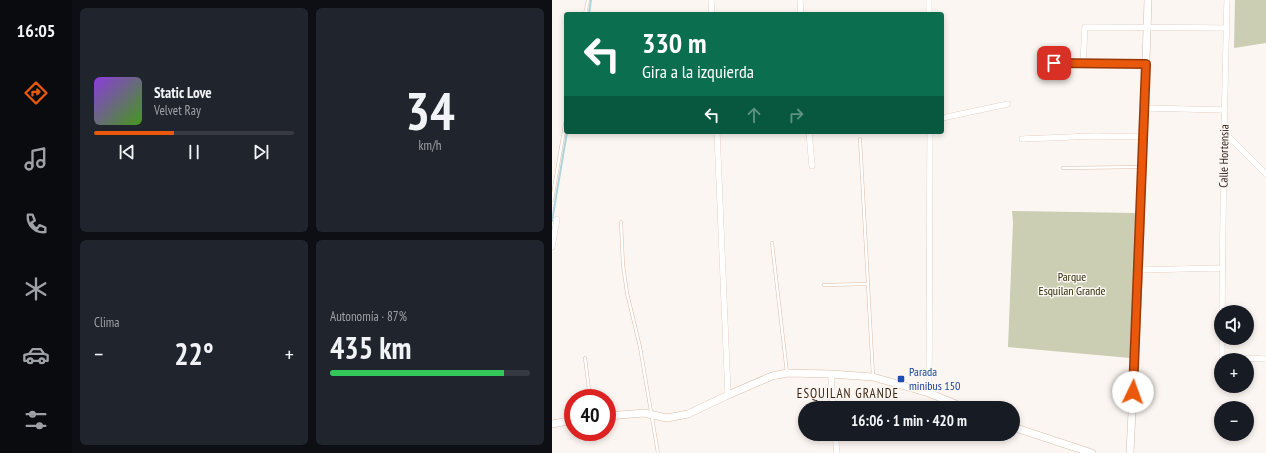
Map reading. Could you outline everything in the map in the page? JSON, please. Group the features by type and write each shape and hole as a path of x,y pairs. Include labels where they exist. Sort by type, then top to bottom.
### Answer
{"street":[{"path":"711,0 712,12"},
{"path":"800,0 801,12"},
{"path":"929,0 929,12"},
{"path":"1130,453 1139,270 1148,0"},
{"name":"Calle Hortensia","path":"1222,305 1221,268 1228,0"},
{"path":"1083,63 1085,27 1227,28"},
{"path":"944,118 1008,104"},
{"path":"1145,108 1225,110"},
{"path":"1224,132 1266,174"},
{"path":"717,134 728,395"},
{"path":"809,134 812,166"},
{"path":"928,393 930,134"},
{"path":"1022,139 1095,136 1144,137"},
{"path":"552,247 557,219"},
{"path":"1139,270 1221,268"},
{"path":"1222,345 1222,357 1266,359"},
{"path":"616,415 644,413 666,418 688,414 772,376 788,374 831,374 873,377 928,393 948,401"},
{"path":"831,374 833,401"},
{"path":"552,424 564,422"},
{"path":"1020,429 1092,453"},
{"path":"836,441 837,453"}],"lane":[{"path":"585,12 588,0"},
{"path":"1054,63 1146,64"},
{"path":"552,200 564,131"},
{"path":"860,139 873,377"},
{"path":"1063,168 1143,167"},
{"path":"621,222 622,265 627,294 640,347 658,453"},
{"path":"772,243 788,374"},
{"path":"824,285 868,284"},
{"path":"585,358 589,389"}],"green space":[{"path":"1235,0 1266,0 1266,43 1234,48"},
{"name":"Parque Esquilan Grande","path":"1012,211 1136,213 1130,358 1008,347 1013,222"}],"waterway":[{"path":"589,12 591,0"},
{"path":"552,221 567,134"}],"place":[{"name":"Parada minibus 150","path":"901,379"}],"district":[{"name":"ESQUILAN GRANDE","path":"848,393"}],"route":[{"path":"1054,63 1146,64 1133,392"}]}
